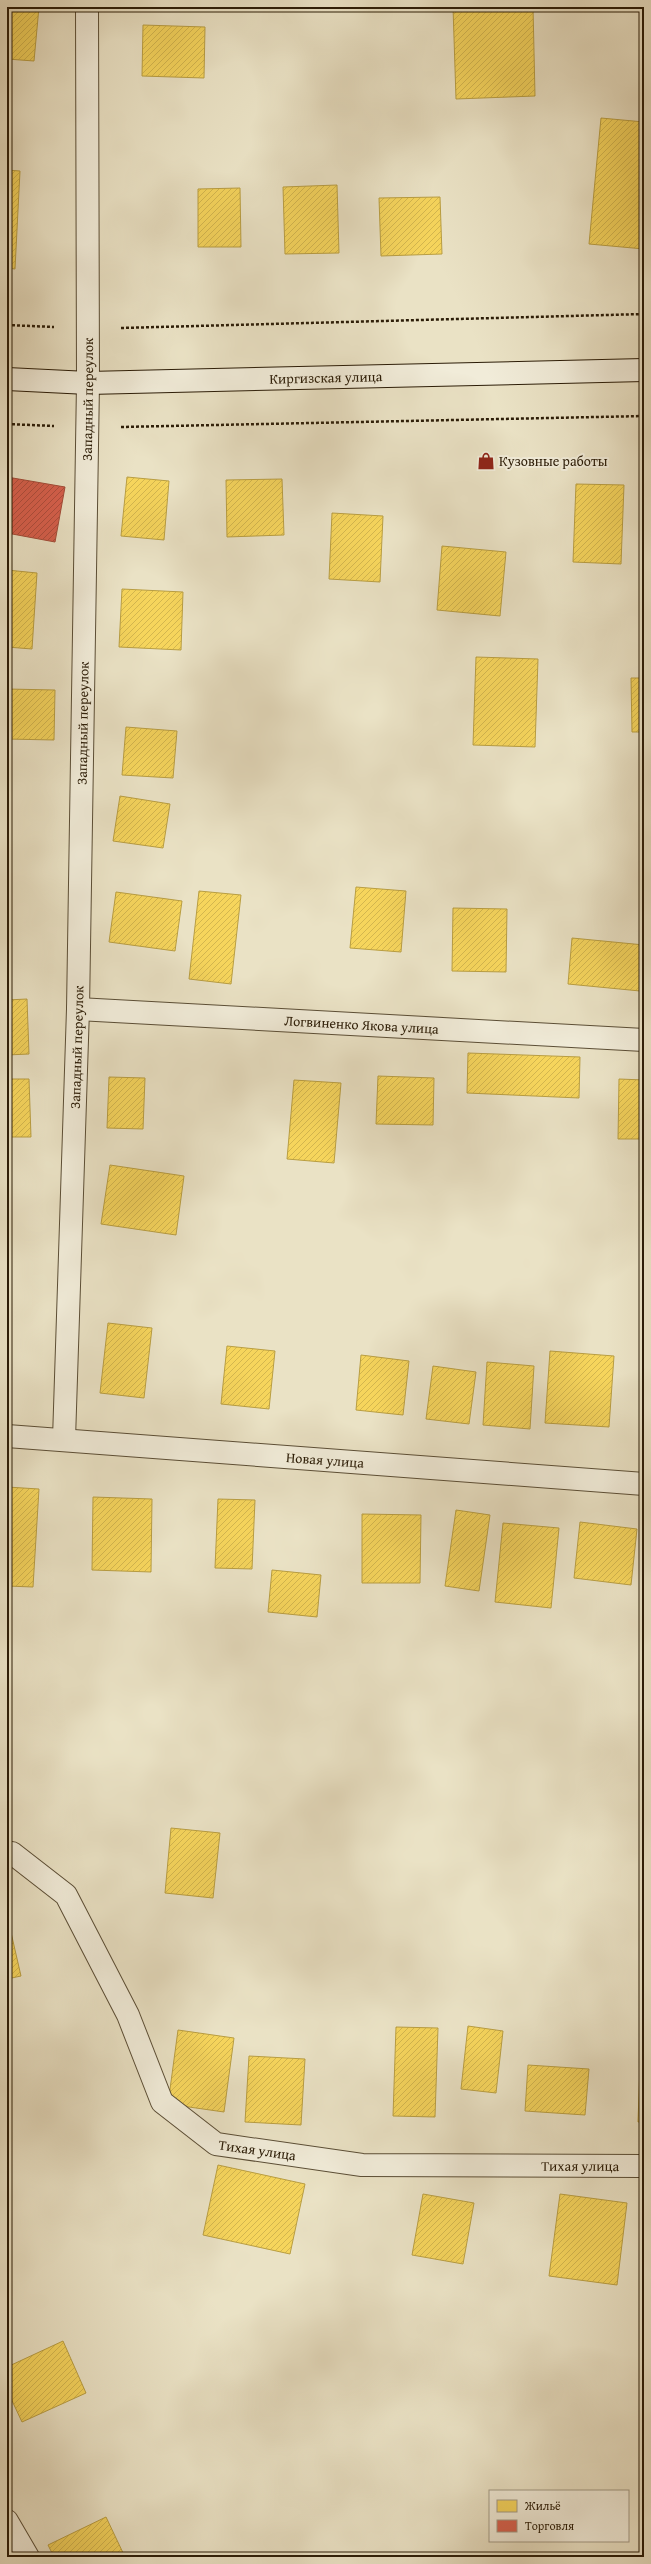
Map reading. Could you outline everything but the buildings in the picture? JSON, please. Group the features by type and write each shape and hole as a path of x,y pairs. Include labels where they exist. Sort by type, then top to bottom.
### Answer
{"street":[{"name":"Западный переулок","path":"64,1439 78,1009 88,383 87,7"},
{"name":"Киргизская улица","path":"7,378 88,383 644,370"},
{"name":"Логвиненко Якова улица","path":"78,1009 644,1040"},
{"name":"Новая улица","path":"7,1436 64,1439 644,1484"},
{"name":"Тихая улица","path":"7,1853 12,1853 66,1895 128,2015 162,2102 216,2144 362,2165 644,2166"},
{"path":"7,2521 28,2557"}],"path":[{"path":"7,325 88,329 644,314"},
{"path":"7,424 87,427 644,416"}],"place":[{"name":"Кузовные работы","path":"486,461"}]}
